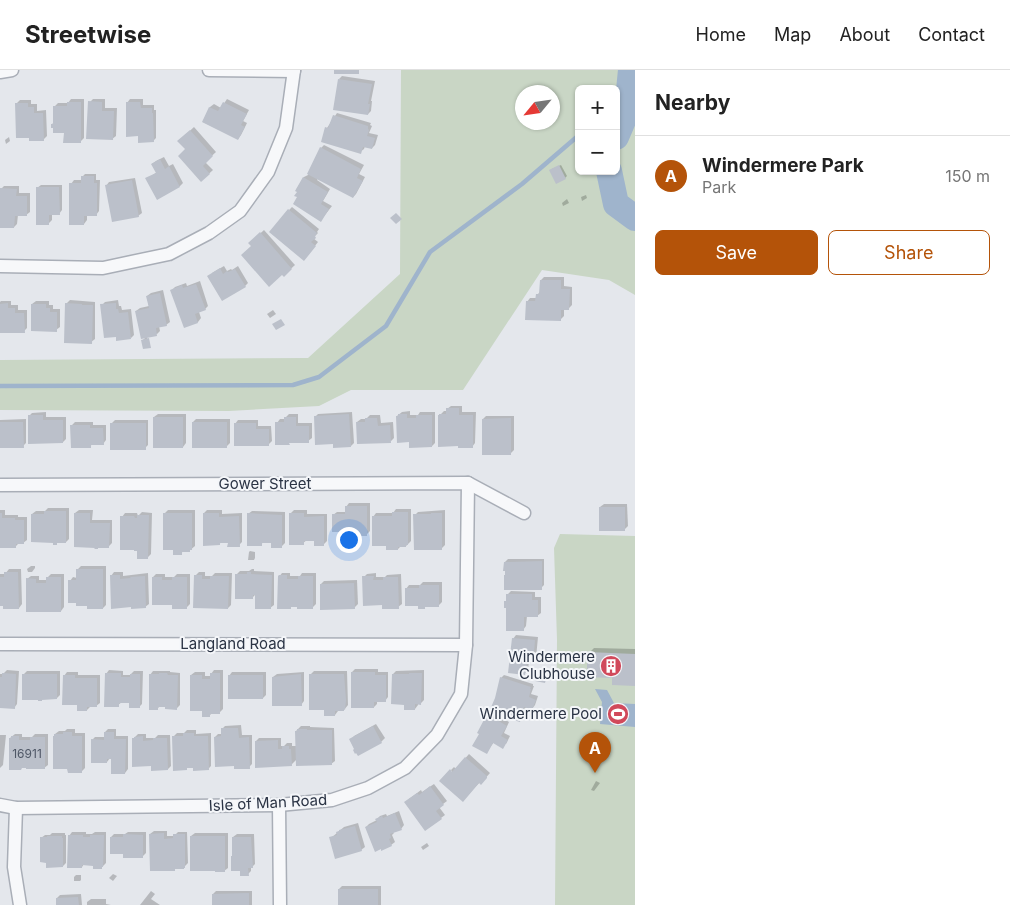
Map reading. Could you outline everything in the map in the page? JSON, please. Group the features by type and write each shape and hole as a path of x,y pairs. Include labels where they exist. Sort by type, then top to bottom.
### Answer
{"street":[{"path":"0,72 12,70"},
{"path":"0,266 103,268 170,254 209,233 240,211 268,172 286,128 294,71 209,70"},
{"name":"Gower Street","path":"0,485 468,483 524,512"},
{"name":"Isle of Man Road","path":"0,805 16,808 279,805 332,800 368,788 405,768 437,735 461,694 466,644 468,483"},
{"name":"Langland Road","path":"0,644 466,644"},
{"path":"279,805 280,905"},
{"path":"16,808 14,868 20,905"}],"green space":[{"path":"401,70 635,70 635,295 609,280 542,270 463,390 351,390 319,406 229,411 0,410 0,360 308,358 400,274"},
{"path":"560,534 635,536 635,905 555,905 557,640 554,548"}],"water":[{"name":"Windermere Pool","path":"595,689 607,690 614,703 635,704 635,727 600,724 602,702"}],"building":[{"path":"334,70 359,70 359,74 334,74"},
{"path":"338,79 372,84 368,115 333,110"},
{"path":"88,101 102,102 102,111 114,111 113,140 86,139"},
{"path":"67,102 81,102 81,143 63,143 64,133 53,133 53,128 51,128 51,124 53,124 53,106 67,106"},
{"path":"126,102 140,102 141,108 152,108 154,142 138,143 138,136 126,137"},
{"path":"223,102 247,114 241,125 245,127 238,140 202,122 209,107 218,111"},
{"path":"15,103 28,103 28,107 34,107 34,113 43,113 44,141 29,141 29,138 16,138"},
{"path":"333,115 368,126 367,136 375,138 372,149 363,147 361,154 321,142 325,127 328,128"},
{"path":"190,130 213,156 203,166 210,174 201,182 178,156 185,149 177,141"},
{"path":"320,147 361,169 357,178 363,181 353,198 307,174"},
{"path":"160,159 165,169 169,166 180,187 157,200 145,178 156,173 151,164"},
{"path":"559,165 566,179 556,184 549,170"},
{"path":"81,176 94,176 94,183 97,183 97,216 84,216 84,225 69,225 69,183 81,183"},
{"path":"303,177 328,192 321,204 329,209 321,222 293,204 297,197 294,196 297,192 295,191"},
{"path":"132,180 139,217 112,222 105,185"},
{"path":"36,187 59,187 60,215 49,215 49,225 36,225"},
{"path":"0,188 17,189 16,196 27,196 27,216 15,216 14,228 0,228"},
{"path":"288,209 317,233 316,238 311,242 316,246 304,261 269,232"},
{"path":"396,213 402,219 396,224 390,218"},
{"path":"260,232 292,269 269,287 241,255 251,246 248,243"},
{"path":"220,268 223,274 235,269 246,287 222,301 207,276"},
{"path":"540,280 561,280 561,289 570,289 569,310 561,310 561,321 525,320 526,301 535,301 536,294 539,294"},
{"path":"196,284 206,310 195,314 198,323 184,328 170,290 182,285 183,288"},
{"path":"160,293 167,326 156,328 157,336 141,339 135,311 149,308 146,296"},
{"path":"8,303 8,308 15,308 15,313 24,313 25,333 0,333 0,304"},
{"path":"65,303 93,305 92,344 64,343"},
{"path":"116,303 116,309 118,309 119,313 128,312 131,339 116,341 116,337 104,338 100,304"},
{"path":"31,304 46,304 46,308 50,308 50,312 57,312 57,332 31,331"},
{"path":"281,319 285,325 276,330 272,324"},
{"path":"149,338 151,348 143,349 141,340"},
{"path":"446,408 459,408 459,415 473,415 473,448 458,448 458,446 438,447 438,415 446,414"},
{"path":"349,414 351,447 333,448 333,444 315,445 314,416"},
{"path":"398,414 407,414 407,418 416,418 416,415 432,415 432,447 409,448 409,442 397,443 396,416"},
{"path":"28,415 43,415 43,420 63,420 63,443 28,444"},
{"path":"153,417 183,417 183,448 153,448"},
{"path":"284,417 296,417 296,426 309,426 309,443 275,445 275,422 284,422"},
{"path":"365,418 377,418 378,426 390,425 391,443 357,444 356,422 365,422"},
{"path":"511,418 511,455 482,455 482,419"},
{"path":"0,422 23,422 24,448 0,448"},
{"path":"192,422 227,422 227,448 192,448"},
{"path":"110,423 146,423 146,450 110,450"},
{"path":"234,423 256,423 256,429 269,429 269,446 234,446"},
{"path":"70,425 90,425 90,428 103,428 104,445 91,445 91,448 71,448"},
{"path":"345,506 367,506 367,536 345,536 345,532 332,532 332,514 345,514"},
{"path":"599,507 625,507 625,531 599,531"},
{"path":"44,511 66,511 66,543 53,545 53,543 31,542 31,514 44,514"},
{"path":"392,512 408,512 408,545 406,547 398,547 398,550 386,550 386,546 372,546 372,516 392,516"},
{"path":"0,513 2,513 2,518 24,520 24,544 16,544 16,548 0,548"},
{"path":"74,513 90,513 90,523 110,523 109,548 74,547"},
{"path":"163,513 192,513 192,550 190,552 182,552 182,555 173,555 173,550 163,550"},
{"path":"203,513 219,513 219,517 239,516 240,547 227,547 228,543 203,546"},
{"path":"247,513 282,515 282,548 271,548 271,543 262,543 262,546 247,546"},
{"path":"289,513 304,513 304,517 324,516 324,546 314,546 314,541 304,541 304,545 289,545"},
{"path":"442,513 442,550 414,550 413,514"},
{"path":"137,515 149,515 148,559 137,559 137,551 134,550 120,550 120,516 134,516 137,518"},
{"path":"542,561 542,590 504,590 504,562"},
{"path":"76,569 103,569 103,609 87,609 87,606 76,606 76,603 68,603 68,580 76,580"},
{"path":"4,572 18,572 19,609 3,609 3,606 0,606 0,577 4,577"},
{"path":"247,572 251,572 251,574 272,575 271,609 255,609 255,595 253,595 253,599 235,599 235,574 247,574"},
{"path":"110,575 120,575 120,579 145,576 146,608 111,609"},
{"path":"194,575 202,575 202,579 210,579 210,576 229,576 228,609 193,608"},
{"path":"279,575 287,575 287,579 298,579 298,576 313,576 313,609 291,607 291,609 277,609"},
{"path":"362,576 374,576 373,580 383,580 383,577 398,577 399,609 382,609 382,605 363,606"},
{"path":"46,577 61,577 61,612 26,612 26,578 36,579 36,583 46,583"},
{"path":"152,577 172,580 172,577 187,577 187,609 172,609 172,605 152,605"},
{"path":"354,583 355,609 320,610 320,584"},
{"path":"419,585 439,585 439,607 418,609 418,606 405,606 405,588 419,588"},
{"path":"506,594 532,594 532,600 538,600 538,617 524,617 524,631 506,631 506,608 504,608 504,601 506,601"},
{"path":"512,638 535,640 533,663 527,662 525,675 508,673"},
{"name":"Windermere Clubhouse","path":"587,652 635,654 635,686 612,685 612,678 587,677"},
{"path":"351,672 375,672 375,675 386,675 386,702 374,702 374,708 351,708"},
{"path":"2,673 16,674 15,709 0,708 0,677 2,677"},
{"path":"105,673 121,673 121,677 130,677 130,674 140,674 140,708 129,708 129,703 119,703 119,707 104,707"},
{"path":"210,673 220,673 220,714 210,714 210,717 202,717 202,711 190,711 190,675 202,675 202,679 210,679"},
{"path":"422,673 421,705 415,704 415,710 404,710 404,705 391,704 392,674"},
{"path":"537,673 547,675 545,683 535,681"},
{"path":"22,674 57,674 57,699 42,701 22,700"},
{"path":"149,674 178,675 177,710 158,707 158,710 149,710"},
{"path":"301,674 302,706 272,706 272,677"},
{"path":"309,674 344,674 346,700 344,711 335,711 335,716 324,716 324,710 309,710"},
{"path":"63,675 75,675 75,678 97,678 97,707 87,707 87,711 77,711 77,705 62,705"},
{"path":"228,675 263,675 263,699 228,699"},
{"path":"500,677 531,687 529,697 536,700 532,710 524,707 520,722 489,712 495,698"},
{"path":"487,714 507,726 501,736 508,740 503,749 493,743 487,754 472,746"},
{"path":"373,726 382,743 358,756 355,754 349,739"},
{"path":"221,728 238,728 239,738 249,737 250,769 234,769 234,766 215,767 214,737 221,736"},
{"path":"297,729 332,730 332,765 296,766 295,731"},
{"path":"63,732 72,732 72,736 82,736 82,773 68,773 67,769 53,769 53,736 54,734 63,734"},
{"path":"104,732 114,732 114,739 126,739 125,774 111,774 111,759 107,759 107,763 91,763 91,739 104,740"},
{"path":"183,733 194,733 194,736 208,736 209,770 193,771 193,768 187,768 187,770 173,771 172,736 183,736"},
{"path":"11,736 19,736 19,740 30,740 30,737 45,737 45,769 22,768 21,770 9,770 9,738"},
{"path":"143,736 143,741 153,740 153,738 167,738 168,770 151,771 151,766 132,767 132,738"},
{"path":"278,740 278,749 282,749 282,746 289,746 289,749 291,749 292,766 255,768 255,741"},
{"path":"465,757 487,778 481,785 479,783 463,802 439,781 450,769 452,772"},
{"path":"430,786 444,805 436,811 442,819 425,831 404,802 417,793 419,795"},
{"path":"395,813 402,830 390,834 391,838 389,839 392,846 375,852 365,827 377,822 375,819"},
{"path":"355,826 362,851 335,859 329,837 337,835 336,832 339,830"},
{"path":"164,833 164,839 173,838 173,834 185,834 184,869 150,871 149,834"},
{"path":"123,834 143,835 143,858 123,858 123,854 110,854 110,837 123,837"},
{"path":"68,835 90,837 90,835 104,835 102,869 93,869 93,866 82,865 82,868 67,868"},
{"path":"62,836 63,867 46,868 46,863 40,862 40,837"},
{"path":"190,836 225,836 225,872 190,871"},
{"path":"232,837 251,837 253,868 248,868 249,876 240,876 240,871 231,871"},
{"path":"338,889 378,889 378,905 338,905"},
{"path":"249,893 249,905 212,905 212,894"},
{"path":"78,897 79,905 56,905 56,898"}],"waterway":[{"path":"619,130 627,111 631,70"},
{"path":"620,114 627,111"},
{"path":"0,386 293,385 319,377 386,326 430,252 522,184 575,138"},
{"path":"610,175 616,204 635,218"}],"place":[{"name":"Windermere Clubhouse","path":"611,666"},
{"name":"Windermere Pool","path":"618,714"},
{"name":"Windermere Park","path":"595,773"}]}
